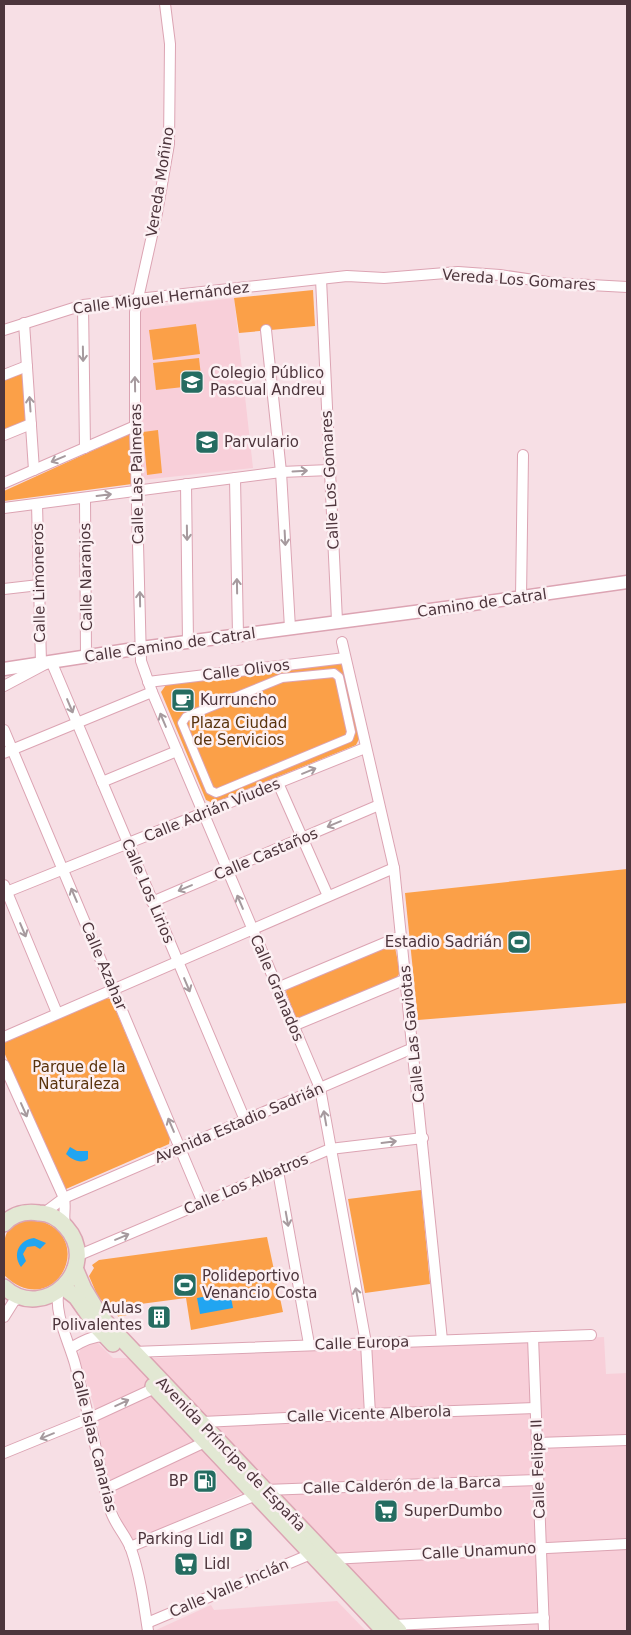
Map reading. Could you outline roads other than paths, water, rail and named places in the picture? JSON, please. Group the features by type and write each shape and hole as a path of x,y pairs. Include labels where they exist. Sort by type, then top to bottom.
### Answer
{"main road":[{"path":"5,1221 19,1214 31,1212 44,1213 65,1225"},
{"name":"Avenida Príncipe de España","path":"65,1225 74,1239 76,1262 84,1289 94,1308 133,1352 202,1422 311,1554 392,1629"},
{"path":"4,1287 13,1294 22,1297 43,1298 61,1289 70,1279 76,1262"},
{"name":"Avenida Príncipe de España","path":"61,1289 76,1298 105,1336 205,1442 330,1559 392,1629"}],"street":[{"name":"Vereda Moñino","path":"138,300 157,213 169,144 170,44 165,4"},
{"name":"Vereda Los Gomares","path":"321,279 347,276 384,278 458,272 500,275 554,283 627,287"},
{"name":"Calle Miguel Hernández","path":"4,330 83,305 321,279"},
{"name":"Calle Los Gomares","path":"321,279 337,621"},
{"name":"Calle Las Palmeras","path":"138,300 135,312 135,426 141,648"},
{"path":"83,305 84,448"},
{"path":"24,323 34,470"},
{"path":"266,330 281,472 290,628"},
{"path":"4,375 27,366"},
{"path":"4,435 31,424"},
{"path":"4,482 135,426"},
{"path":"521,598 523,455"},
{"path":"4,508 281,472 330,470"},
{"path":"235,478 238,635"},
{"path":"186,484 188,642"},
{"name":"Calle Naranjos","path":"85,498 86,656"},
{"name":"Calle Limoneros","path":"37,504 39,585 46,662"},
{"name":"Camino de Catral","path":"337,621 521,598 627,582"},
{"path":"4,589 39,585"},
{"name":"Calle Camino de Catral","path":"4,669 337,621"},
{"name":"Calle Las Gaviotas","path":"342,642 394,868 423,1138 442,1340"},
{"name":"Calle Granados","path":"141,648 141,660 150,687 176,751 320,1088 366,1343 370,1414"},
{"name":"Calle Olivos","path":"8,752 77,723 150,687 345,658"},
{"path":"4,686 46,662"},
{"name":"Calle Los Lirios","path":"46,662 77,723 245,1120"},
{"path":"334,673 339,677 351,735 347,740 216,793 210,790 182,723 186,717 282,678 334,673"},
{"name":"Calle Azahar","path":"4,730 8,752 63,870 203,1203"},
{"name":"Calle Adrián Viudes","path":"5,890 63,870 365,748"},
{"path":"102,782 176,751"},
{"path":"278,784 328,896"},
{"name":"Calle Castaños","path":"152,902 379,805"},
{"path":"4,1037 394,868"},
{"path":"5,890 57,1013"},
{"path":"277,988 401,936"},
{"path":"293,1026 406,979"},
{"name":"Avenida Estadio Sadrián","path":"44,1213 64,1198 413,1048"},
{"path":"4,1065 64,1198 66,1207 63,1218 65,1225"},
{"name":"Calle Los Albatros","path":"76,1262 203,1203 330,1149 423,1138"},
{"path":"278,1171 309,1344"},
{"name":"Calle Islas Canarias","path":"61,1289 57,1299 59,1315 90,1418 110,1509 117,1527 130,1547 142,1590 147,1627"},
{"path":"4,1317 14,1301 22,1297"},
{"name":"Calle Islas Canarias","path":"43,1298 59,1315"},
{"name":"Calle Europa","path":"133,1352 591,1335"},
{"path":"70,1348 96,1336 105,1336"},
{"name":"Calle Felipe II","path":"532,1337 544,1631"},
{"path":"4,1453 90,1418 155,1388"},
{"name":"Calle Vicente Alberola","path":"202,1422 536,1408"},
{"path":"537,1443 627,1440"},
{"path":"106,1489 205,1442"},
{"name":"Calle Calderón de la Barca","path":"260,1492 538,1480"},
{"path":"130,1547 260,1492"},
{"name":"Calle Unamuno","path":"330,1559 627,1544"},
{"name":"Calle Valle Inclán","path":"147,1627 311,1554"},
{"path":"392,1629 544,1618"}],"water":[{"path":"70,1147 77,1151 88,1151 88,1159 76,1161 71,1158 66,1154"},
{"path":"34,1238 46,1243 40,1249 35,1246 27,1247 23,1254 26,1261 21,1267 17,1257 18,1248 24,1242"},
{"path":"230,1292 233,1308 200,1314 197,1298"}],"place":[{"name":"Colegio Público Pascual Andreu","path":"192,382"},
{"name":"Parvulario","path":"207,442"},
{"name":"Kurruncho","path":"183,700"},
{"name":"Estadio Sadrián","path":"519,942"},
{"name":"Polideportivo Venancio Costa","path":"185,1285"},
{"name":"Aulas Polivalentes","path":"159,1317"},
{"name":"BP","path":"205,1481"},
{"name":"SuperDumbo","path":"386,1511"},
{"name":"Parking Lidl","path":"241,1539"},
{"name":"Lidl","path":"186,1564"}],"park label":[{"name":"Plaza Ciudad de Servicios","path":"239,732"},
{"name":"Parque de la Naturaleza","path":"79,1076"}]}
